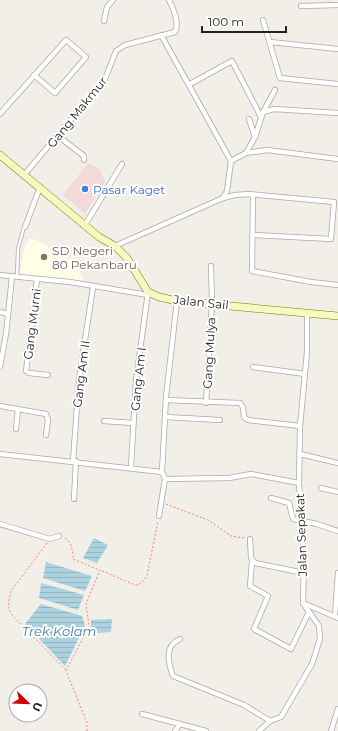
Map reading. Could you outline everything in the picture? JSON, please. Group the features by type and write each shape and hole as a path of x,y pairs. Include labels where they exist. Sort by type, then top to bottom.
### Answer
{"street":[{"path":"104,21 107,7 113,0"},
{"name":"Gang Makmur","path":"24,175 105,79 116,51 125,45 177,30 174,11 169,0"},
{"path":"301,6 338,5"},
{"path":"263,20 280,78 338,84"},
{"path":"161,35 190,84 231,161 227,191 223,198"},
{"path":"0,114 34,75 66,40 86,57 54,93 34,75"},
{"path":"270,42 338,49"},
{"path":"190,84 232,61 261,117"},
{"path":"246,153 255,137 263,112 275,90"},
{"path":"263,112 274,109 338,113"},
{"path":"249,119 255,137"},
{"path":"58,136 84,156 84,160"},
{"path":"231,161 246,153 267,150 338,159"},
{"path":"0,155 98,237 115,246 127,258 148,293"},
{"path":"84,225 122,164"},
{"path":"24,227 40,187"},
{"path":"115,246 223,198 235,195 254,195 334,202 331,239 253,235"},
{"path":"254,195 251,270 254,272 338,285"},
{"name":"Gang Mulya","path":"206,403 212,304 211,266"},
{"path":"0,275 17,278 70,282 93,287 148,293"},
{"path":"0,367 12,277"},
{"name":"Gang Murni","path":"37,279 26,370 28,373 48,375"},
{"name":"Gang Am II","path":"74,499 74,461 80,380 93,287"},
{"name":"Jalan Sail","path":"148,293 177,301 338,316"},
{"name":"Gang Am I","path":"131,468 136,380 148,293"},
{"path":"159,516 165,479 162,472 166,400 177,301"},
{"path":"0,312 8,314"},
{"name":"Jalan Sepakat","path":"303,603 304,573 299,483 300,426 305,374 307,312"},
{"path":"253,367 305,374"},
{"name":"Gang Mulya","path":"166,400 206,403 240,403 243,406 244,417 248,420 300,426"},
{"path":"0,406 46,414 48,420 46,435"},
{"path":"16,429 18,409"},
{"path":"165,417 220,420"},
{"path":"104,421 134,423"},
{"path":"0,454 74,461 162,472"},
{"path":"300,454 338,463"},
{"path":"165,479 229,478 251,474 299,483"},
{"path":"321,488 338,492"},
{"path":"271,498 289,503 292,519 302,520 338,531"},
{"path":"0,524 50,540 59,536"},
{"path":"250,539 252,560 250,586 268,596 254,630 291,649 309,612"},
{"path":"252,560 255,564 304,573"},
{"path":"303,603 336,617 338,574"},
{"path":"259,731 270,721 281,717 312,664 320,633 320,626 303,603"},
{"path":"180,639 174,642 168,653 168,664 173,676 244,705 270,721"},
{"path":"330,731 336,719 338,709"},
{"path":"142,714 206,731"},
{"path":"175,731 180,724"}],"lane":[{"path":"17,278 18,249 24,227"}],"path":[{"path":"162,502 208,520 230,536 250,539"},
{"path":"59,536 68,540 73,550 73,559 135,586 144,581 147,576 159,516"},
{"path":"50,540 11,591 8,607 11,614 66,671 87,723 87,731"},
{"path":"66,671 89,626 86,604 100,570"}],"shaded area":[{"name":"Pasar Kaget","path":"88,163 100,170 105,182 85,214 63,195"},
{"name":"SD Negeri 80 Pekanbaru","path":"30,238 41,242 78,265 83,281 20,275 24,249"}],"water":[{"path":"94,538 108,545 97,563 83,558"},
{"path":"46,562 92,576 85,591 43,578"},
{"path":"41,583 84,595 78,610 39,598"},
{"name":"Trek Kolam","path":"41,604 82,616 85,626 65,666 25,624"},
{"path":"112,619 111,632 91,633 91,620"}],"place":[{"name":"Pasar Kaget","path":"85,189"},
{"name":"SD Negeri 80 Pekanbaru","path":"44,257"}]}
